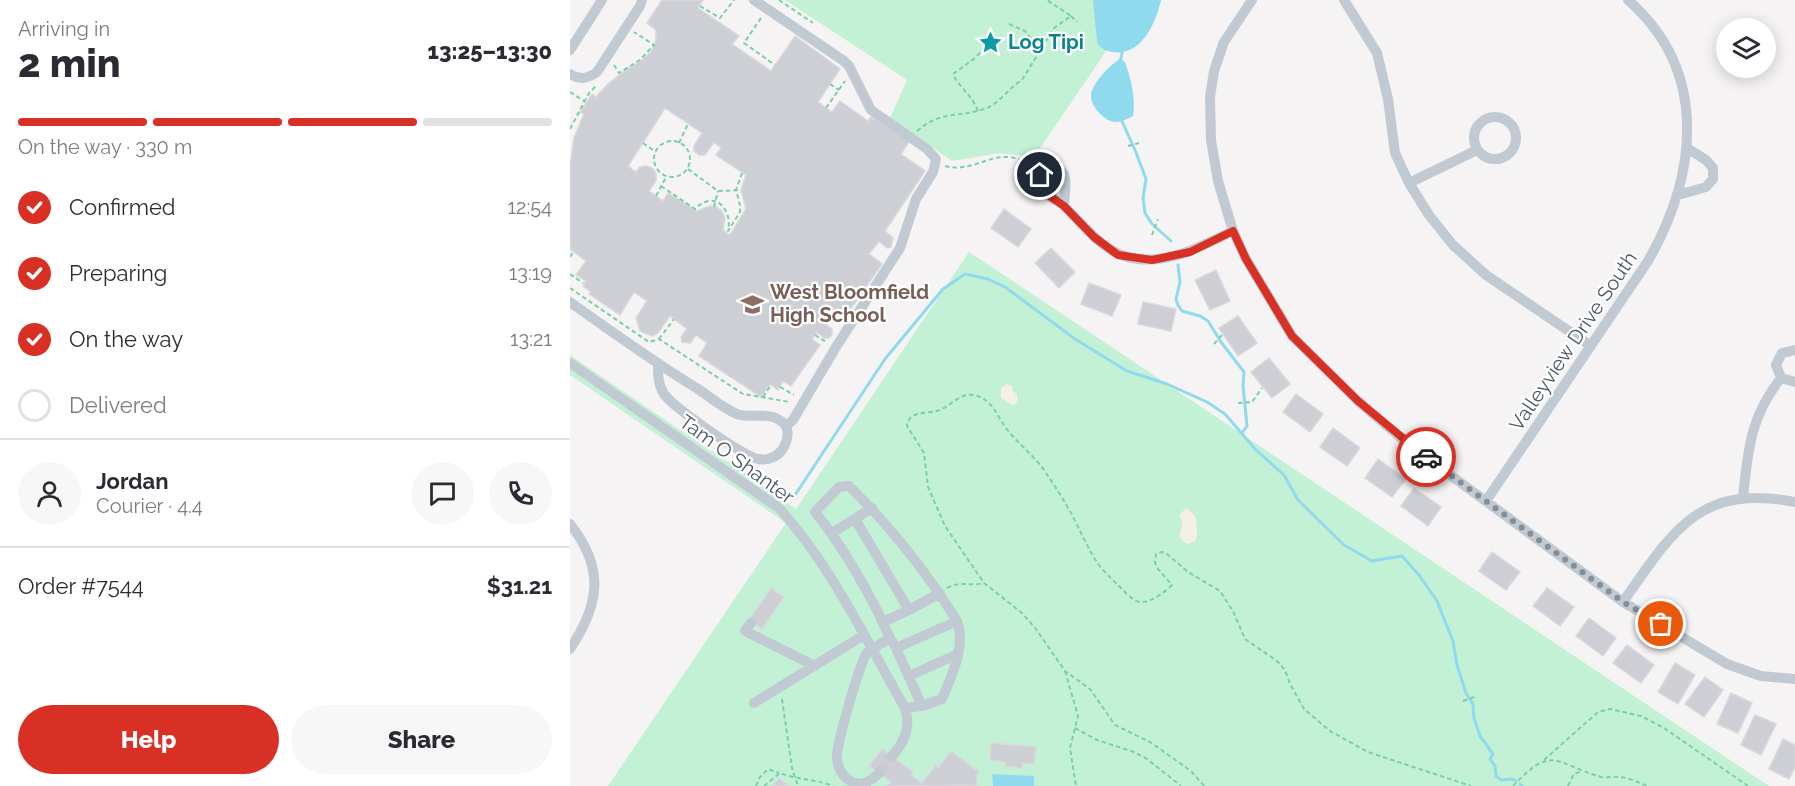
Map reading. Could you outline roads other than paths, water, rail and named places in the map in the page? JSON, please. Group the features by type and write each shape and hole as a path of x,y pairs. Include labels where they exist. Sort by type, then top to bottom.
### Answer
{"street":[{"path":"570,50 602,0"},
{"path":"570,74 580,79 589,78 597,72 642,0"},
{"path":"754,0 844,61 849,66 870,110 933,154 936,164 916,199 900,248 835,349 793,420 786,426"},
{"path":"1252,0 1224,42 1214,71 1210,97 1211,140 1218,181 1233,231 1246,259 1292,336 1358,401 1400,436 1623,602 1727,664 1761,676 1795,679"},
{"path":"1344,0 1377,53 1388,99 1395,153 1428,215 1453,245 1486,276 1591,346"},
{"name":"Valleyview Drive South","path":"1486,501 1648,261 1664,231 1678,195 1687,148 1687,112 1677,67 1653,25 1628,0"},
{"path":"1499,117 1513,127 1516,142 1513,150 1507,156 1491,159 1483,156 1477,150 1474,134 1477,126 1483,120 1499,117"},
{"path":"1678,195 1706,187 1713,179 1713,168 1706,160 1687,148"},
{"path":"1409,183 1477,150"},
{"path":"1064,206 1067,182 1061,172 1053,167 1043,169 1039,184 1044,192 1064,206 1094,237 1118,255 1152,260 1190,252 1233,231"},
{"path":"570,302 658,364 738,414 767,415 781,421 786,426 786,442 780,452 771,459 760,460 746,455 679,408 664,394 658,380 658,364"},
{"path":"1795,350 1782,353 1777,360 1776,370 1781,378 1795,382"},
{"name":"Tam O Shanter","path":"570,363 779,508 824,565 905,708"},
{"path":"1743,497 1747,455 1754,425 1772,390 1781,378"},
{"path":"892,756 903,742 907,728 908,716 905,708 922,706 942,699 956,666 961,631 940,593 883,519 849,486 839,487 815,512 832,533 883,622 922,706"},
{"path":"1623,602 1670,538 1695,514 1719,503 1743,497 1776,498 1795,502"},
{"path":"832,533 872,508"},
{"path":"855,519 909,610"},
{"path":"570,524 586,545 595,579 588,614 570,649"},
{"path":"883,622 940,593"},
{"path":"879,773 870,781 860,784 849,781 839,768 836,755 840,735 866,654 957,621"},
{"path":"751,623 745,631 815,666"},
{"path":"754,703 864,635"},
{"path":"909,676 958,654"}],"water":[{"path":"1093,0 1161,0 1151,28 1139,44 1122,52 1112,52 1101,48 1097,42"},
{"path":"1120,59 1125,62 1129,75 1134,109 1133,116 1115,122 1099,113 1093,104 1091,95 1098,80"},
{"path":"992,774 1034,776 1034,786 993,786"}],"waterway":[{"path":"1120,63 1122,53"},
{"path":"1121,119 1146,179 1143,198 1145,213 1152,224 1171,241"},
{"path":"1178,265 1180,282 1176,299 1178,305 1182,311 1208,321 1244,372 1247,426 1242,433"},
{"path":"795,495 885,359 943,289 965,274 988,279 1005,287 1075,339 1127,371 1167,384 1207,402 1225,414 1256,450 1284,475 1298,500 1344,545 1372,561 1402,556 1437,601 1453,641 1457,665 1466,693 1473,704 1474,718 1480,736 1493,754 1490,759 1495,766 1496,776 1501,780 1516,781"}],"tunnel":[{"path":"879,773 892,756"}],"place":[{"name":"Log Tipi","path":"990,42"},
{"name":"West Bloomfield High School","path":"752,304"}]}
